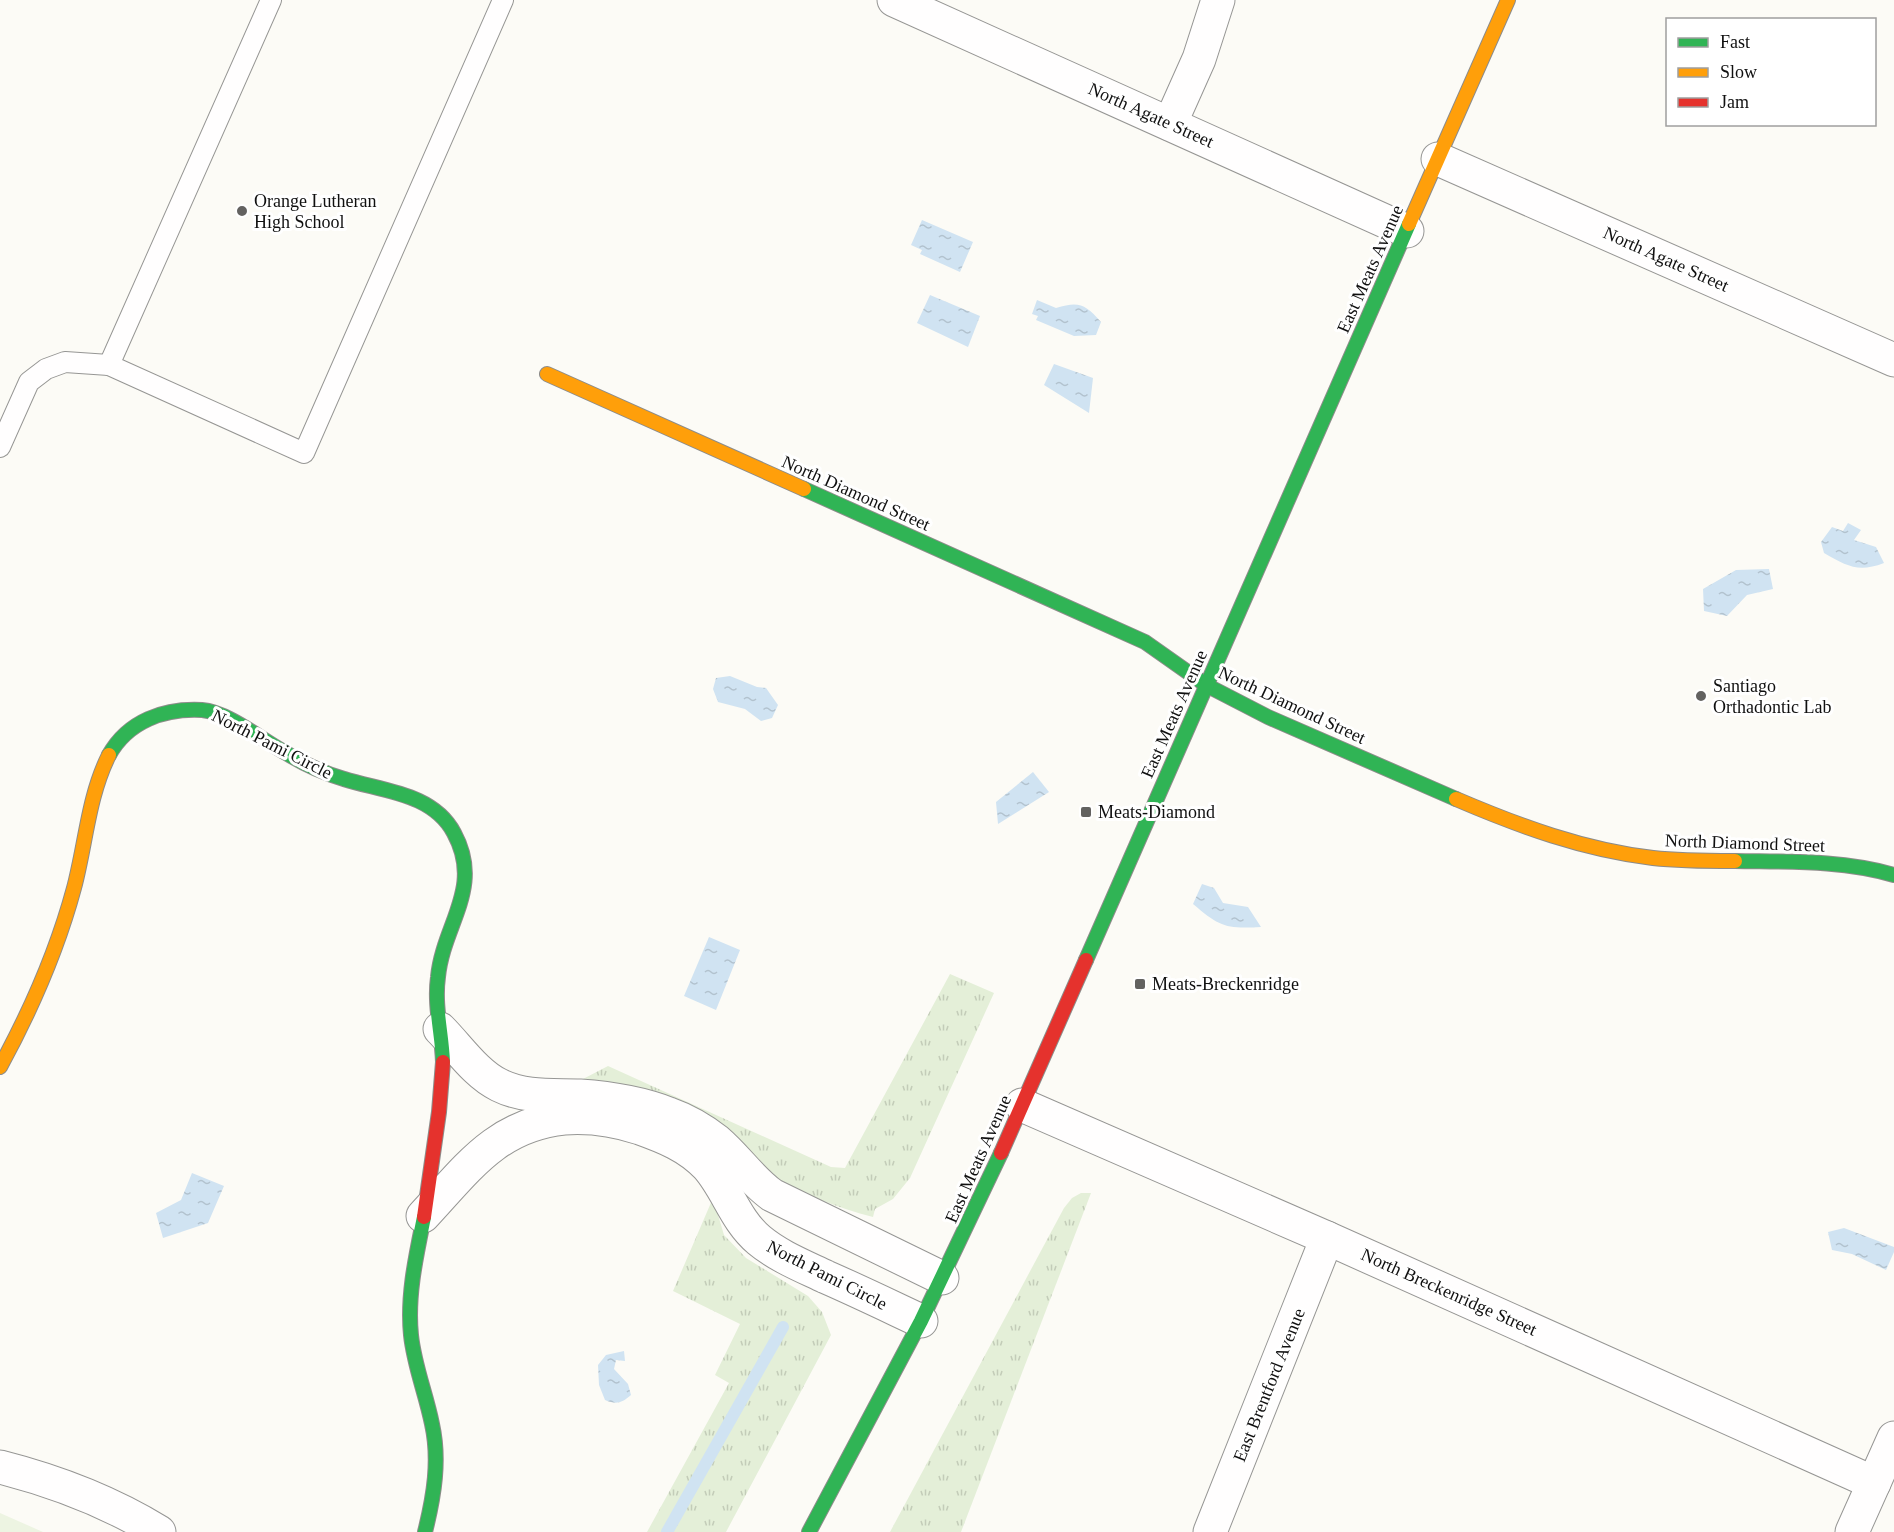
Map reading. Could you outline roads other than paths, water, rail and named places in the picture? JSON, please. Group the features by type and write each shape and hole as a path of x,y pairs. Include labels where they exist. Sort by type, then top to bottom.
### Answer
{"street":[{"name":"North Agate Street","path":"894,0 1407,231"},
{"path":"1170,124 1199,59 1218,0"},
{"name":"East Meats Avenue","path":"809,1532 921,1321 985,1190 1508,0"},
{"name":"North Agate Street","path":"1438,159 1894,360"},
{"name":"North Diamond Street","path":"547,374 1145,642 1206,686 1268,717 1496,817 1577,844 1653,858 1809,862 1866,867 1894,875"},
{"name":"North Pami Circle","path":"0,1067 39,988 60,935 75,885 89,818 104,765 120,738 129,729 156,716 181,710 215,712 315,768 365,785 406,794 425,803 441,815 454,833 465,858 467,879 464,896 438,975 437,1009 443,1073 413,1273 410,1324 413,1351 432,1425 436,1464 433,1495 425,1532"},
{"path":"440,1029 486,1077 521,1094 610,1099 641,1105 678,1118 718,1142 758,1185 772,1196 942,1278"},
{"name":"North Breckenridge Street","path":"1022,1105 1327,1238 1874,1483"},
{"name":"North Pami Circle","path":"423,1216 477,1158 519,1128 545,1120 575,1117 618,1121 678,1143 693,1154 708,1167 746,1229 773,1251 921,1321"},
{"name":"East Brentford Avenue","path":"1210,1532 1327,1238"},
{"path":"1852,1532 1894,1438"},
{"path":"0,1467 75,1491 119,1510 159,1532"}],"lane":[{"path":"109,365 271,0"},
{"path":"0,447 29,382 45,369 65,362 109,365 304,453 503,0"}],"water":[{"path":"922,220 973,242 960,272 920,254 922,250 911,245"},
{"path":"930,295 980,316 968,347 917,323"},
{"path":"1037,300 1056,308 1076,305 1086,308 1101,322 1096,335 1074,336 1036,320 1038,316 1032,314"},
{"path":"1054,364 1093,378 1089,413 1044,385"},
{"path":"1848,523 1861,530 1854,540 1876,547 1884,563 1860,568 1853,567 1824,553 1821,542 1832,527 1843,531"},
{"path":"1769,569 1773,589 1747,595 1727,616 1704,611 1703,589 1736,570"},
{"path":"730,676 757,687 766,688 778,705 772,718 761,721 745,709 718,702 713,689 716,678"},
{"path":"1033,772 1049,792 998,824 996,802"},
{"path":"1202,884 1214,888 1223,903 1248,907 1261,927 1231,927 1210,918 1193,904"},
{"path":"709,937 740,950 716,1010 684,996"},
{"path":"192,1173 224,1186 208,1223 163,1238 156,1213 181,1200"},
{"path":"1844,1228 1894,1247 1886,1270 1852,1254 1832,1250 1828,1232"},
{"path":"624,1351 625,1361 616,1360 614,1369 628,1384 631,1395 619,1402 609,1402 605,1400 599,1385 598,1365 606,1355"}],"waterway":[{"path":"667,1532 783,1327"}],"place":[{"name":"Orange Lutheran High School","path":"242,211"},
{"name":"Santiago Orthadontic Lab","path":"1701,696"},
{"name":"Meats-Diamond","path":"1086,812"},
{"name":"Meats-Breckenridge","path":"1140,984"}]}
